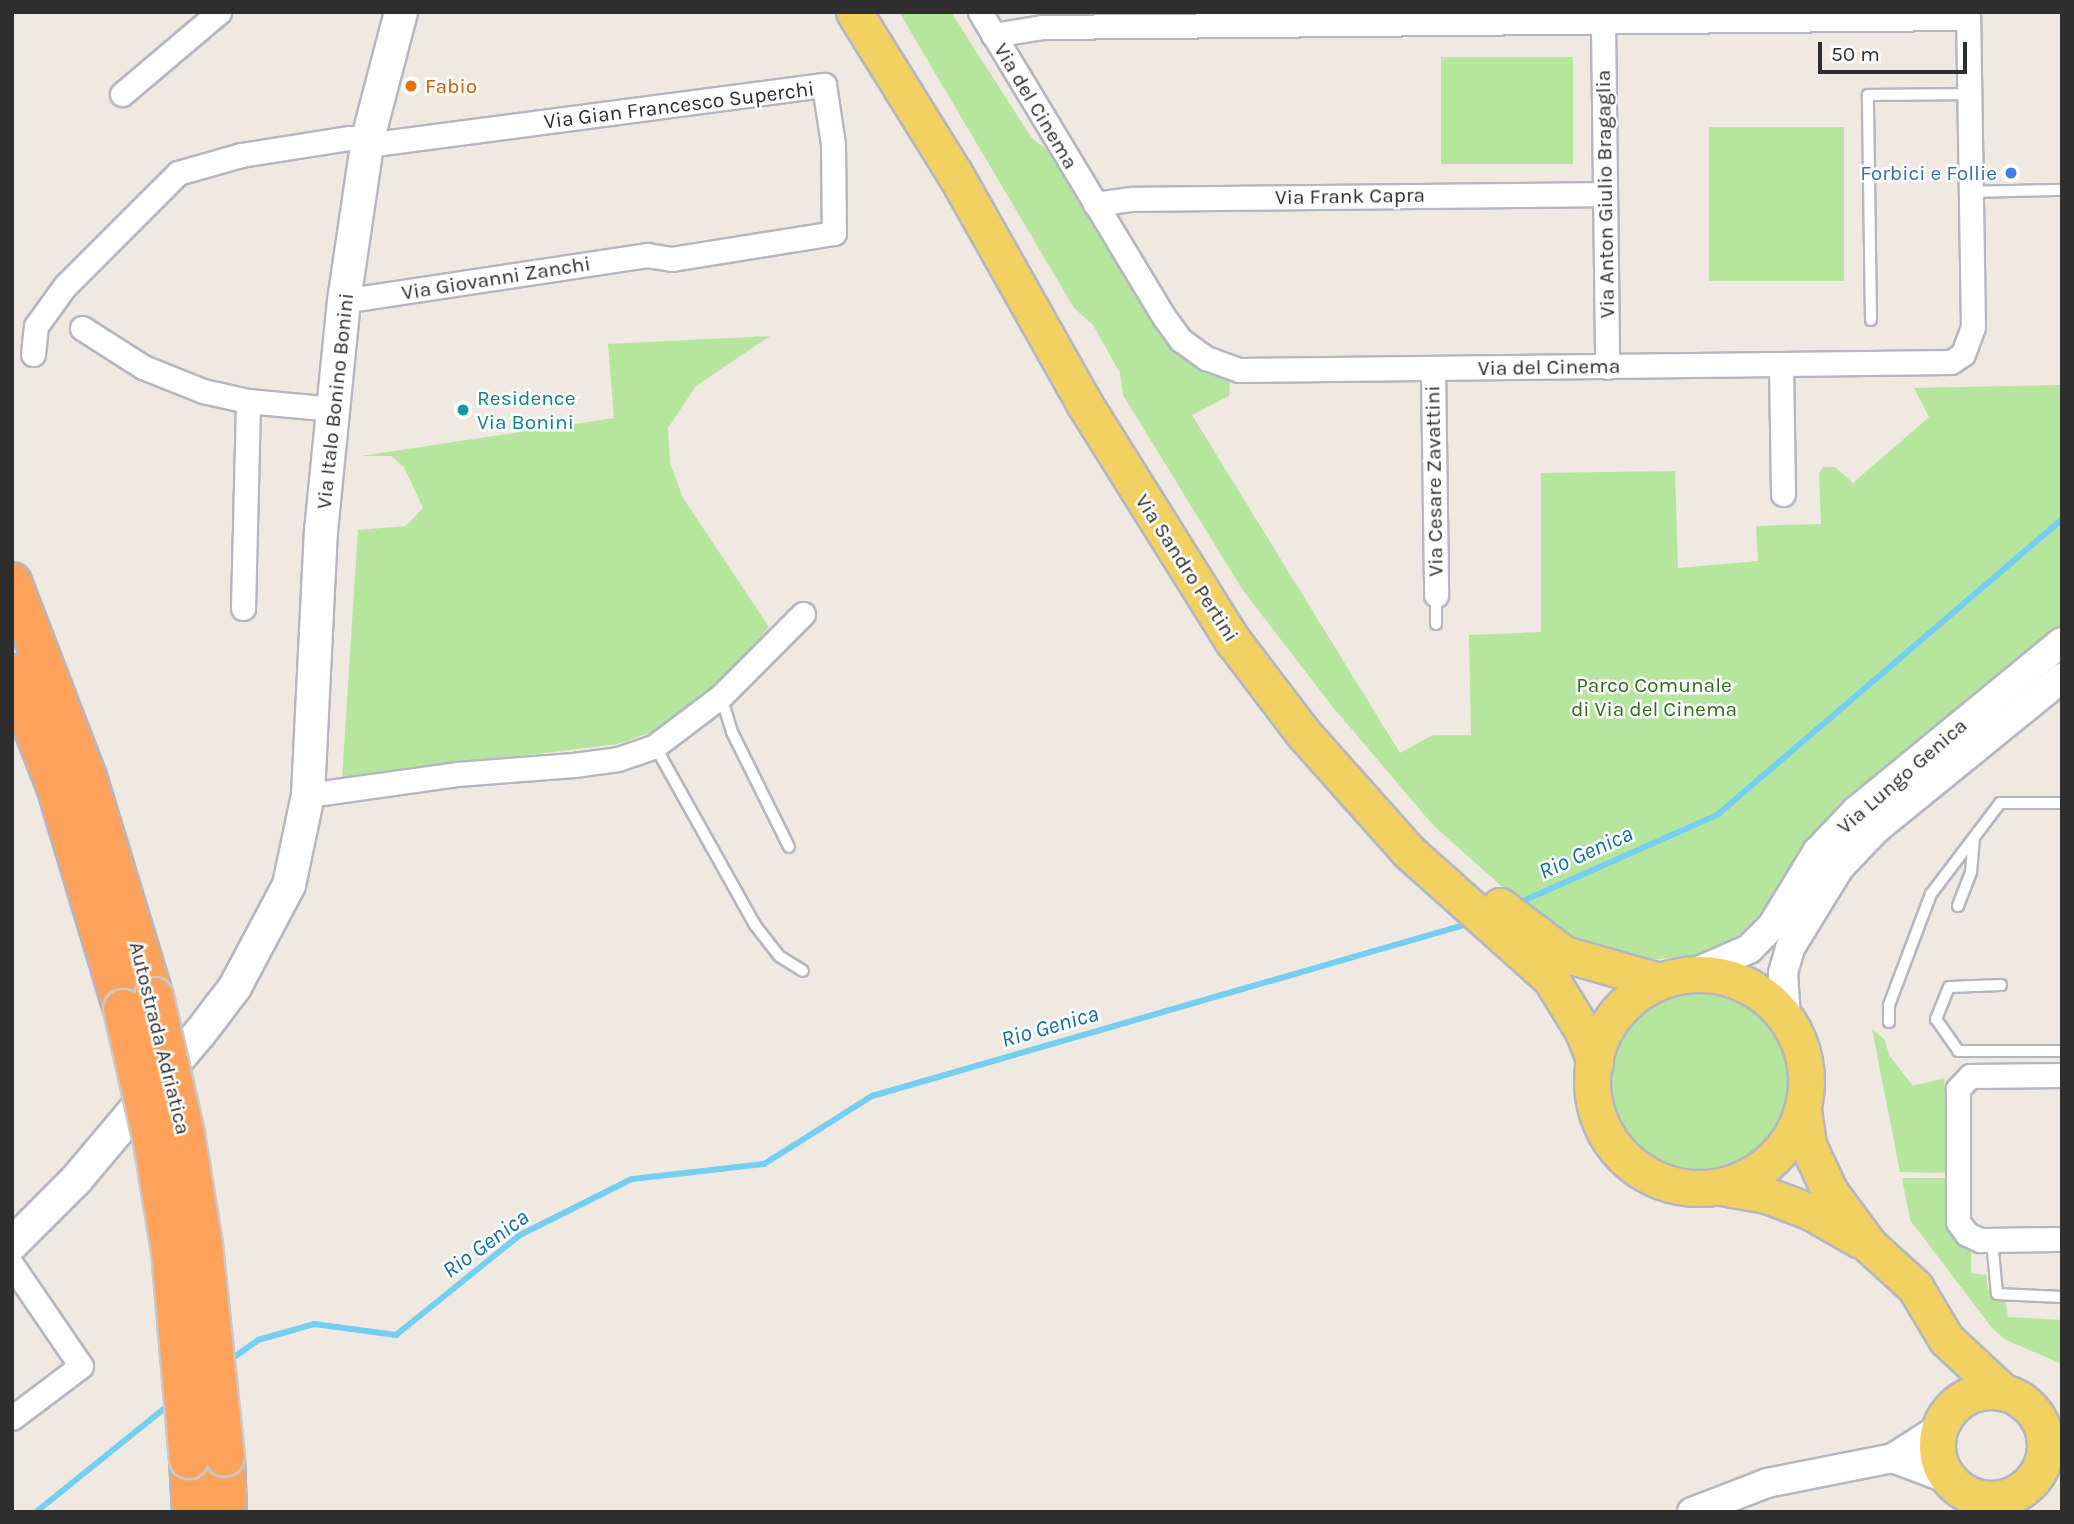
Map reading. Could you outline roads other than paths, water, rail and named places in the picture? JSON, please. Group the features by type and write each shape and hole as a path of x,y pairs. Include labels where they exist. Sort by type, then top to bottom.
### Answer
{"highway":[{"name":"Autostrada Adriatica","path":"12,582 87,777 139,1003"},
{"name":"Autostrada Adriatica","path":"12,674 139,1003 185,1134 203,1245 207,1458 192,1512"},
{"name":"Autostrada Adriatica","path":"207,1458 227,1512"}],"main road":[{"name":"Via Italo Bonino Bonini","path":"12,1244 76,1180 235,987 289,885 308,795 321,531 344,302 368,138 401,12"},
{"name":"Via Sandro Pertini","path":"855,12 955,174 1084,403 1233,641 1355,793 1514,934 1551,979 1583,1031 1595,1063"},
{"name":"Via Sandro Pertini","path":"880,12 1203,559 1328,730 1462,888"},
{"name":"Via Sandro Pertini","path":"1514,934 1564,954 1659,981"},
{"path":"1870,1246 1800,1208 1766,1195 1721,1187 1689,1188 1657,1180 1630,1163 1608,1139 1595,1110 1595,1063 1596,1047 1610,1019 1632,996 1659,981 1694,973 1729,978 1761,993 1786,1017 1801,1046 1807,1077 1803,1109 1808,1145 1830,1192 1870,1246 1915,1287 1946,1339 1956,1381 1938,1449 1950,1479 1969,1494 1994,1499 2029,1484 2052,1455 2032,1406 1946,1339"},
{"path":"1721,1187 1749,1177 1773,1160 1792,1136 1803,1109"},
{"path":"1947,1417 1978,1393 2032,1406"}],"street":[{"path":"122,94 219,12"},
{"name":"Via del Cinema","path":"980,12 1164,317 1181,340 1206,358 1239,370 1951,362 1963,354 1973,327 1968,15"},
{"path":"993,35 1043,27 1431,18 1603,22 1968,15"},
{"name":"Via Anton Giulio Bragaglia","path":"1603,22 1607,366"},
{"name":"Via Gian Francesco Superchi","path":"368,138 382,143 824,85 833,145 834,233 672,259 647,255"},
{"path":"33,354 36,326 65,286 178,173 242,155 368,138"},
{"name":"Via Frank Capra","path":"1096,204 1132,199 1605,194"},
{"name":"Via Giovanni Zanchi","path":"344,302 647,255"},
{"path":"82,328 143,367 203,391 248,401 334,409"},
{"path":"1781,365 1783,494"},
{"name":"Via Cesare Zavattini","path":"1433,368 1436,595"},
{"path":"243,608 248,401"},
{"path":"308,795 457,774 574,765 655,746 721,696 803,614"},
{"name":"Via Lungo Genica","path":"1694,973 1749,949 1772,926 1817,852 1856,811 2062,642"},
{"name":"Via Lungo Genica","path":"1786,1017 1783,973 1790,948 1839,868 1876,829 2062,678"},
{"path":"2062,1076 1970,1076 1958,1089 1958,1222 1967,1234 1992,1240 2062,1239"},
{"path":"12,1265 81,1366 12,1418"},
{"path":"1692,1512 1767,1483 1893,1458 1947,1417"},
{"path":"1893,1458 1950,1479"}],"lane":[{"path":"1871,320 1868,96 1969,94"},
{"path":"1971,192 2062,190"},
{"path":"1436,595 1436,624"},
{"path":"721,696 732,733 789,847"},
{"path":"655,746 755,925 779,956 803,971"},
{"path":"1889,1022 1889,1005 1931,894 2000,803 2062,803"},
{"path":"1958,906 1971,872 1974,837"},
{"path":"2001,985 1949,986 1936,1019 1958,1051 2062,1051"},
{"path":"1992,1240 1997,1294 2062,1297"}],"waterway":[{"name":"Rio Genica","path":"1516,904 1717,815 2062,519"},
{"name":"Rio Genica","path":"227,1362 258,1340 314,1324 396,1335 520,1235 632,1179 764,1164 872,1096 1471,923"},
{"name":"Rio Genica","path":"36,1512 171,1403"}],"place":[{"name":"Fabio","path":"411,86"},
{"name":"Forbici e Follie","path":"2011,173"},
{"name":"Residence Via Bonini","path":"463,410"}],"park label":[{"name":"Parco Comunale di Via del Cinema","path":"1654,697"}]}
